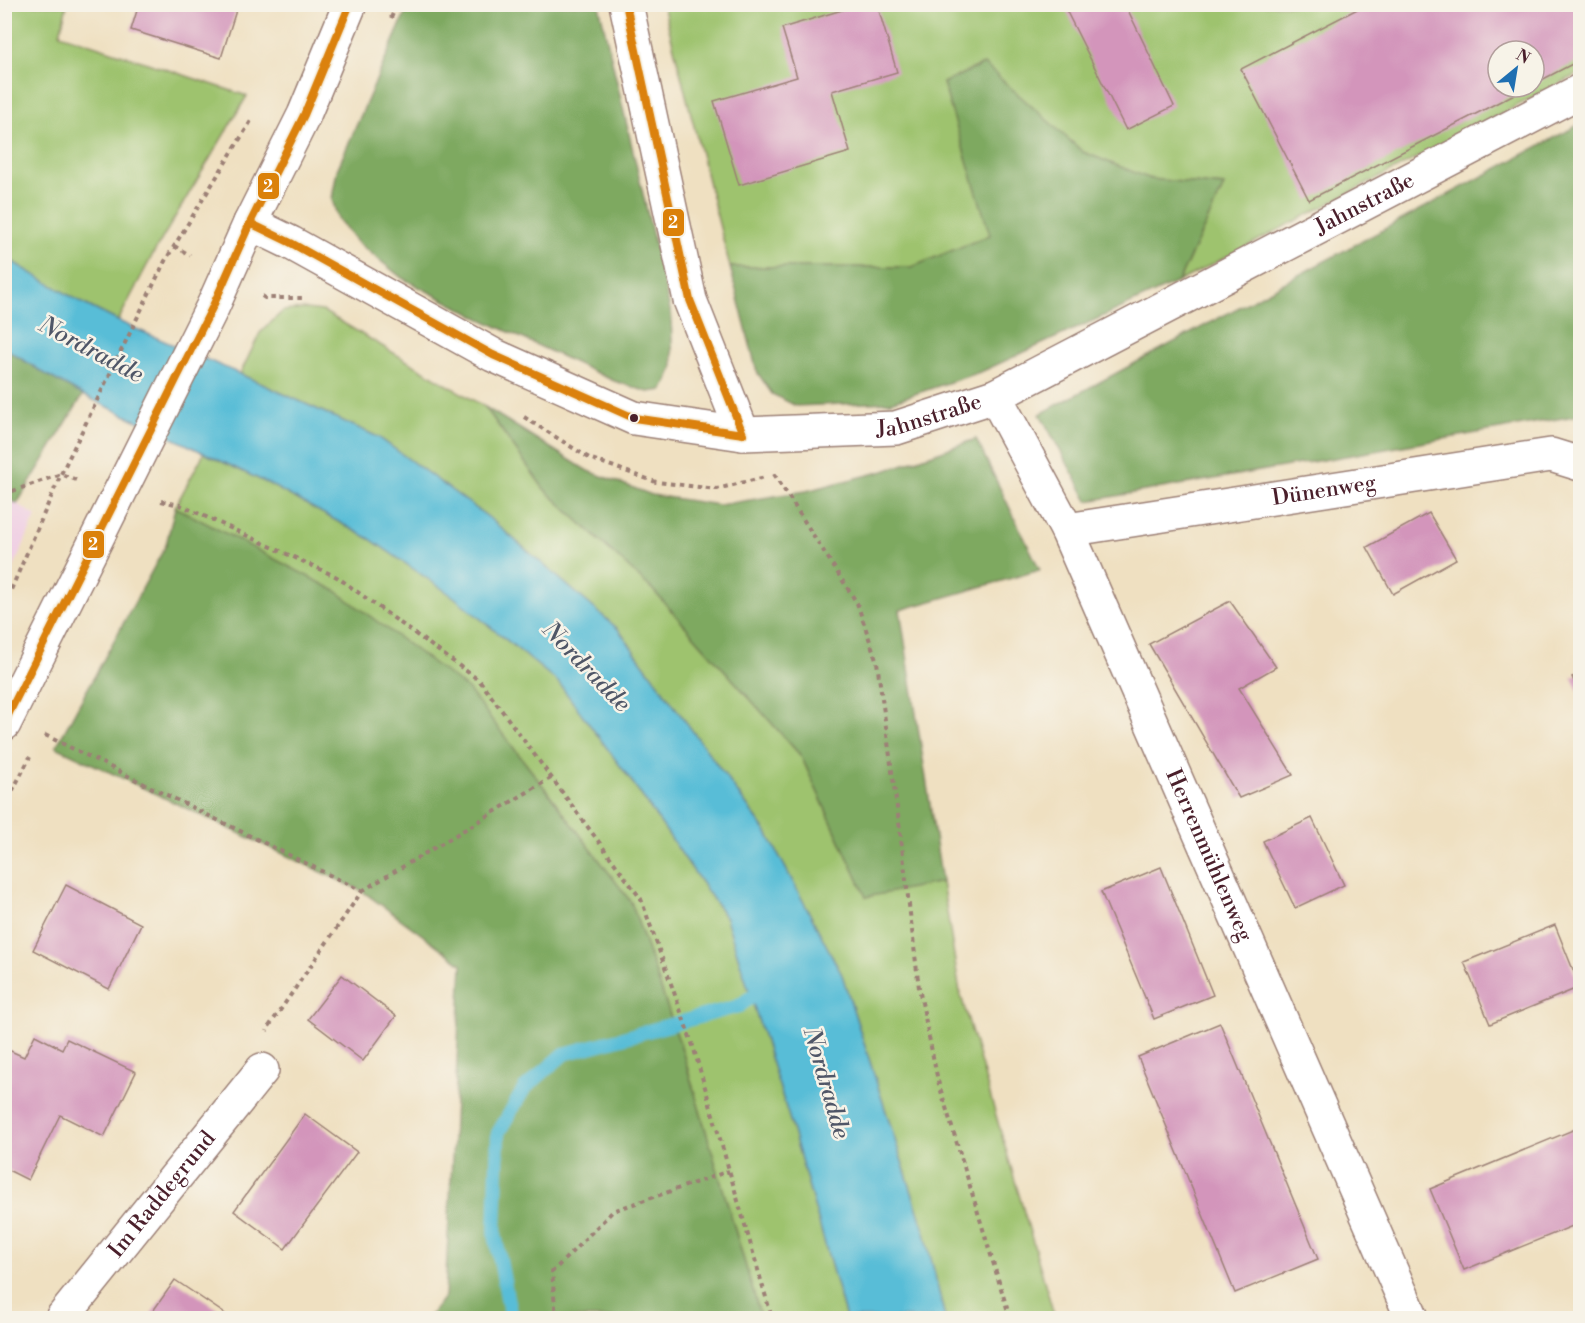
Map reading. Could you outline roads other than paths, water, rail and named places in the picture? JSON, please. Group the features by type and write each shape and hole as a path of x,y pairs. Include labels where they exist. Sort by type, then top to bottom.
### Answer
{"street":[{"path":"4,724 213,306 250,223 304,115 350,4"},
{"path":"626,4 690,300 743,434"},
{"name":"Jahnstraße","path":"250,223 291,243 493,355 634,418 743,434 896,428 995,396 1581,91"},
{"name":"Herrenmühlenweg","path":"995,396 1067,530 1412,1318"},
{"name":"Dünenweg","path":"1067,530 1551,455 1581,464"},
{"name":"Im Raddegrund","path":"62,1318 262,1070"}],"water":[{"name":"Nordradde","path":"4,256 84,304 118,321 378,437 488,517 618,629 767,833 842,975 925,1233 945,1318 846,1318 789,1117 726,918 633,783 558,682 454,597 370,539 269,484 83,395 5,348"}],"waterway":[{"path":"511,1318 495,1234 498,1133 524,1089 564,1054 739,1006 765,987"}]}
